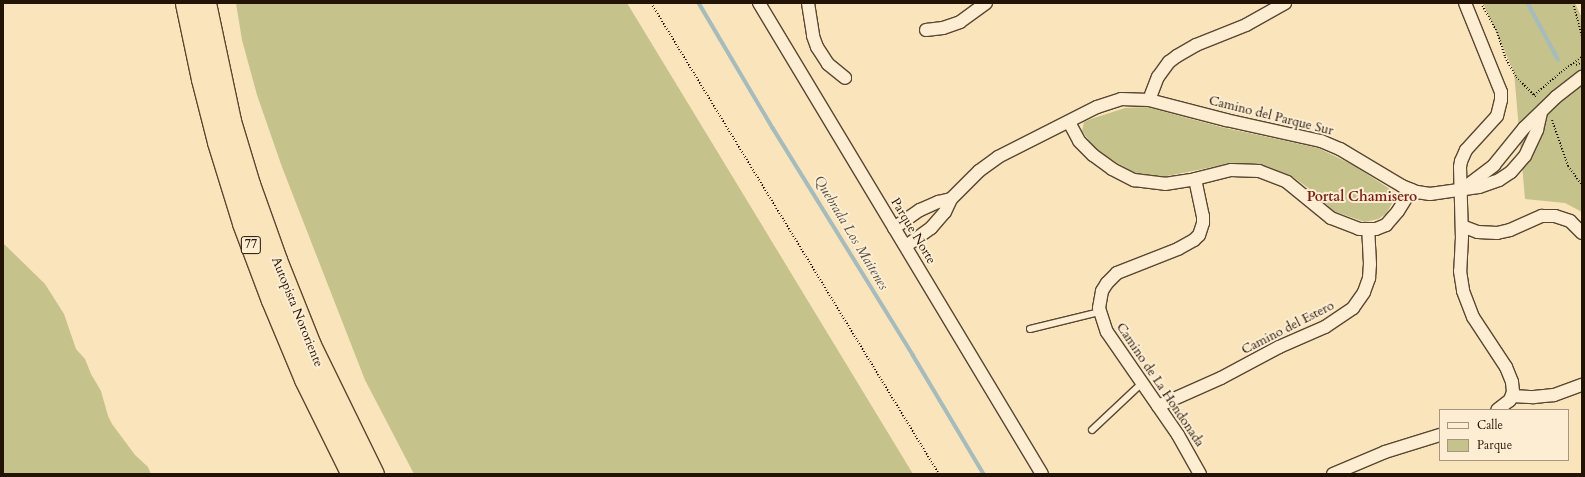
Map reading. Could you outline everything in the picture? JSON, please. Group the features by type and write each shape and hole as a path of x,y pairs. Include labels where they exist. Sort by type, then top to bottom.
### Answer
{"highway":[{"name":"Autopista Nororiente","path":"186,3 202,79 216,135 243,223 275,307 305,379 352,474"},
{"name":"Autopista Nororiente","path":"205,3 230,121 249,184 271,246 310,345 373,474"}],"street":[{"name":"Parque Norte","path":"759,3 1042,474"},
{"path":"808,3 817,47 828,64 845,78"},
{"path":"926,30 943,28 960,22 986,3"},
{"path":"1149,100 1158,77 1169,62 1177,56 1196,45 1246,25 1285,3"},
{"path":"1465,3 1499,84 1501,100 1494,120 1462,156 1460,167 1462,226 1460,271 1462,291 1473,317 1510,376 1513,388 1512,396 1507,403 1498,409"},
{"path":"1461,190 1489,169 1524,128 1546,116 1556,97 1582,77"},
{"name":"Camino del Parque Sur","path":"951,199 979,171 998,157 1112,101 1130,98 1149,100 1226,120 1321,141 1340,149 1411,190 1437,194 1479,187 1499,180 1516,168 1525,156 1546,116"},
{"path":"1069,122 1075,135 1086,149 1102,163 1123,175 1144,182 1165,184 1240,170 1269,174 1295,187 1331,218 1345,224 1368,230 1381,228 1389,222 1411,190"},
{"name":"Camino de La Hondonada","path":"1195,179 1203,216 1203,223 1199,235 1194,240 1178,249 1117,272 1102,291 1100,299 1100,312 1107,332 1178,435 1200,474"},
{"path":"894,228 920,210 938,202 951,199"},
{"path":"906,246 938,222 951,199"},
{"path":"1462,226 1478,232 1496,233 1510,230 1542,216 1555,216 1570,221 1582,233"},
{"name":"Camino del Estero","path":"1158,406 1221,378 1279,347 1325,327 1353,308 1364,292 1369,278 1370,264 1368,230"},
{"path":"1512,396 1534,397 1554,395 1582,385"},
{"path":"1333,474 1385,452 1439,435"}],"lane":[{"path":"1030,329 1100,312"},
{"path":"1092,430 1142,383"}],"path":[{"path":"651,3 939,474"},
{"path":"1481,3 1497,32 1505,56 1516,77 1537,98"},
{"path":"1573,3 1582,36"},
{"path":"1534,95 1561,72 1582,57"},
{"path":"1546,116 1568,166 1582,185"}],"green space":[{"path":"236,3 627,3 913,474 414,474 365,380 282,167 257,95 242,40"},
{"path":"1483,3 1575,3 1582,18 1582,212 1565,203 1525,199 1514,72"},
{"path":"1147,107 1221,127 1318,148 1353,165 1393,191 1394,200 1386,214 1378,219 1365,222 1333,211 1314,192 1293,177 1255,165 1228,164 1167,176 1147,176 1133,172 1103,155 1093,146 1082,131 1084,122 1091,119 1125,108"},
{"path":"3,243 45,284 64,314 76,349 85,359 91,374 101,391 108,416 112,424 135,455 148,467 151,474 3,474"}],"waterway":[{"name":"Quebrada Los Maitenes","path":"699,3 773,128 913,355 984,474"},
{"path":"1528,3 1558,59"}],"district":[{"name":"Portal Chamisero","path":"1362,197"}]}
